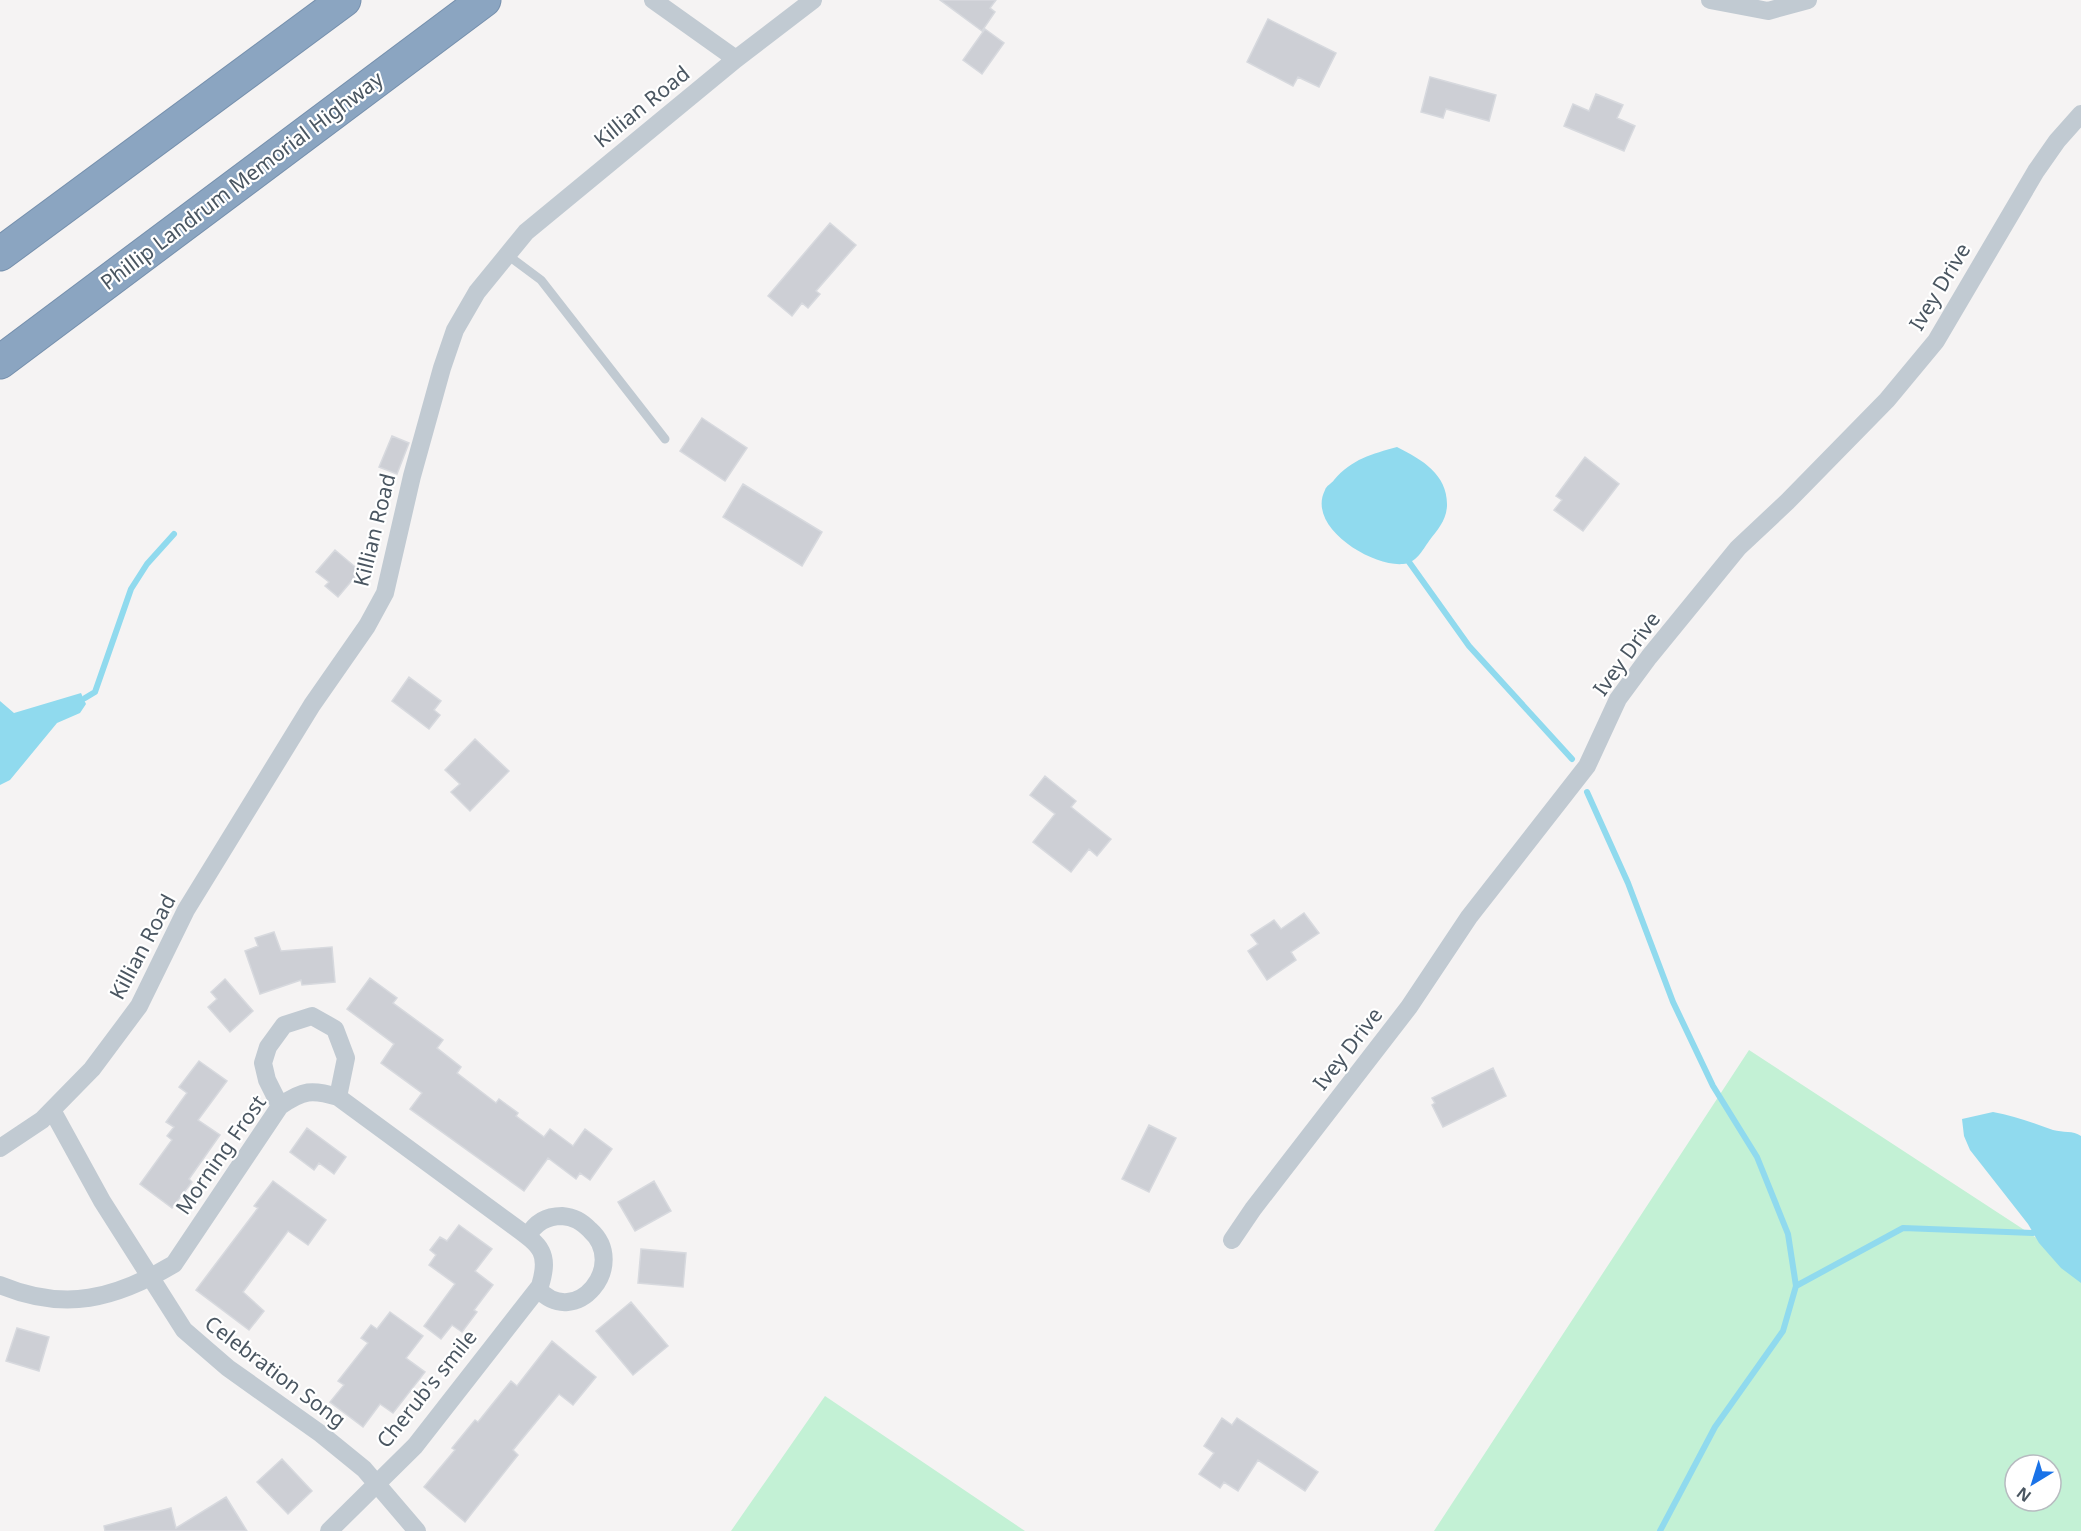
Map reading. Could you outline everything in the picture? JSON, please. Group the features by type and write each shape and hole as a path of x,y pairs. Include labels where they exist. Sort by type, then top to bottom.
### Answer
{"highway":[{"path":"0,254 344,0"},
{"name":"Phillip Landrum Memorial Highway","path":"0,362 484,0"}],"street":[{"path":"653,0 736,59"},
{"name":"Killian Road","path":"0,1148 42,1120 52,1110 92,1069 139,1006 186,910 312,705 368,626 385,593 412,476 442,368 455,330 477,292 526,232 736,59 813,0"},
{"path":"1710,0 1768,11 1808,0"},
{"name":"Ivey Drive","path":"1232,1240 1253,1209 1409,1007 1469,917 1587,766 1618,699 1648,657 1738,549 1887,400 1936,341 2036,171 2057,141 2081,114"},
{"path":"280,1106 267,1080 263,1063 268,1047 284,1025 312,1016 335,1029 346,1058 338,1096"},
{"name":"Morning Frost","path":"0,1285 17,1292 62,1301 99,1298 149,1279 174,1264 280,1106 294,1096 315,1090 338,1096 528,1236 543,1254 546,1265"},
{"name":"Celebration Song","path":"52,1110 102,1202 149,1279 184,1330 228,1368 321,1434 364,1469 417,1531"},
{"path":"528,1236 533,1227 543,1220 556,1216 573,1216 598,1237 605,1256 601,1275 581,1298 564,1304 548,1300 538,1289"},
{"name":"Cherub's smile","path":"329,1531 375,1483 415,1446 538,1289 546,1265"}],"lane":[{"path":"506,254 541,280 665,439"}],"green space":[{"path":"1749,1050 2081,1267 2081,1531 1434,1531"},
{"path":"825,1396 1025,1531 731,1531"}],"water":[{"path":"1397,447 1425,463 1438,477 1446,495 1447,506 1441,525 1421,552 1412,561 1403,564 1375,559 1345,542 1325,518 1322,504 1327,487 1348,467 1371,455"},
{"path":"81,693 86,704 80,713 57,723 10,780 0,785 0,701 14,713"},
{"path":"1993,1112 2081,1136 2081,1283 2061,1268 2039,1243 2028,1224 1970,1150 1964,1136 1962,1119"}],"building":[{"path":"940,0 996,0 990,8 995,12 982,31"},
{"path":"1268,19 1336,53 1319,87 1298,77 1293,86 1247,62"},
{"path":"985,29 1004,43 982,74 963,60"},
{"path":"1430,77 1496,95 1489,121 1446,109 1443,118 1421,112"},
{"path":"1596,94 1623,105 1617,118 1635,126 1624,151 1564,126 1573,104 1589,111"},
{"path":"830,223 856,245 816,291 820,294 808,308 802,303 792,316 768,296"},
{"path":"702,418 747,448 725,481 680,451"},
{"path":"392,436 409,443 397,474 379,467"},
{"path":"1585,457 1619,484 1583,531 1554,510 1562,500 1556,496"},
{"path":"743,484 822,532 802,566 723,517"},
{"path":"335,550 360,571 338,597 325,586 329,582 316,572"},
{"path":"409,677 441,701 434,710 440,715 429,729 392,701"},
{"path":"475,739 509,771 470,811 451,792 460,784 445,770"},
{"path":"1045,776 1076,801 1071,807 1111,839 1097,856 1089,849 1071,872 1033,842 1055,814 1030,795"},
{"path":"1304,913 1319,933 1291,952 1296,960 1267,980 1248,951 1258,944 1251,935 1274,920 1281,929"},
{"path":"274,932 281,951 332,947 335,982 302,985 301,980 260,994 245,951 258,946 255,938"},
{"path":"370,978 397,998 393,1003 443,1040 437,1048 461,1067 457,1073 496,1103 499,1099 518,1113 516,1116 544,1137 550,1129 573,1146 585,1129 612,1149 590,1180 580,1173 576,1179 548,1158 524,1191 410,1109 422,1093 381,1063 394,1044 347,1009"},
{"path":"225,979 253,1011 230,1032 208,1007 217,999 211,992"},
{"path":"199,1061 227,1081 198,1120 220,1135 189,1179 192,1182 172,1208 140,1184 172,1140 167,1136 174,1127 166,1122 187,1093 179,1087"},
{"path":"1493,1068 1506,1096 1443,1127 1432,1105 1435,1103 1432,1098"},
{"path":"1149,1125 1176,1138 1149,1192 1122,1179"},
{"path":"307,1128 346,1157 334,1174 319,1163 314,1170 290,1152"},
{"path":"273,1181 326,1220 308,1245 288,1231 243,1292 264,1311 249,1330 196,1290 258,1208 254,1206"},
{"path":"654,1181 671,1211 635,1231 618,1202"},
{"path":"459,1225 492,1249 475,1271 493,1285 474,1310 477,1312 462,1332 452,1325 441,1339 424,1326 455,1284 429,1265 436,1255 430,1250 440,1237 447,1241"},
{"path":"641,1249 686,1253 683,1287 638,1283"},
{"path":"631,1302 668,1346 633,1375 596,1331"},
{"path":"390,1312 423,1336 406,1358 425,1372 393,1413 380,1404 363,1427 330,1402 344,1385 338,1381 368,1343 361,1338 371,1325 377,1329"},
{"path":"17,1328 49,1337 39,1371 6,1361"},
{"path":"552,1341 596,1377 573,1405 559,1394 513,1450 518,1455 465,1522 424,1487 455,1450 452,1448 475,1420 478,1422 511,1381 517,1386"},
{"path":"1222,1418 1232,1425 1237,1418 1318,1472 1305,1491 1258,1460 1238,1491 1224,1482 1220,1488 1199,1474 1214,1453 1204,1446"},
{"path":"282,1459 312,1491 288,1514 257,1482"},
{"path":"226,1497 247,1531 105,1531 104,1526 171,1508 176,1528"}],"waterway":[{"path":"85,698 95,692 131,589 147,564 174,534"},
{"path":"1409,562 1469,646 1572,759"},
{"path":"1587,792 1628,883 1673,1002 1713,1086 1757,1157 1788,1234 1796,1286 1783,1331 1715,1427 1660,1531"},
{"path":"1796,1286 1903,1228 2033,1233"}]}
